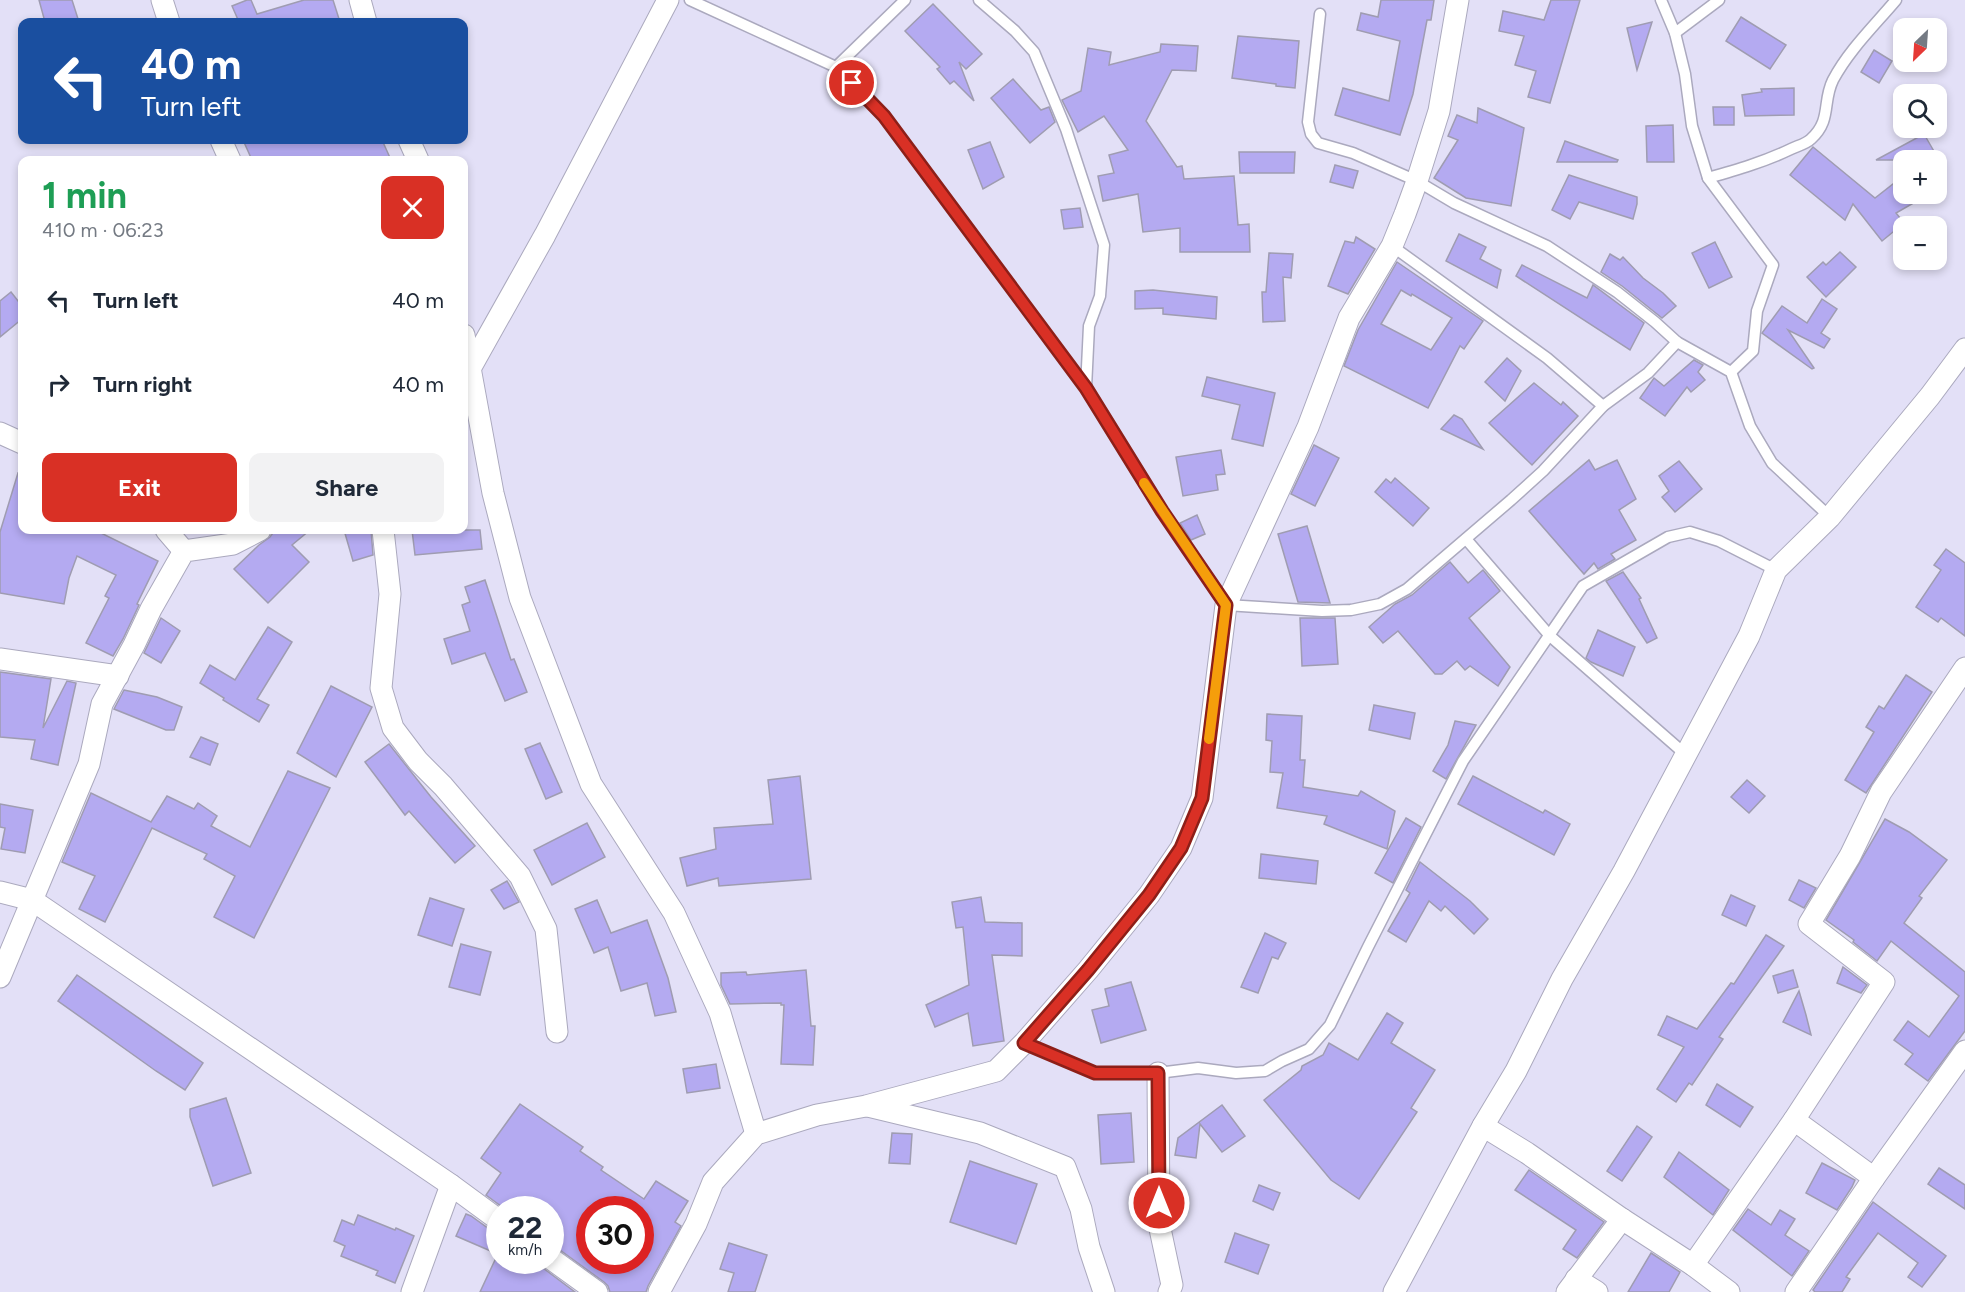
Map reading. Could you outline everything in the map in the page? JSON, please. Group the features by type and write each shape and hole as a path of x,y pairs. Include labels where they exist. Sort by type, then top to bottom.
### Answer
{"street":[{"path":"162,0 169,18"},
{"path":"360,0 365,18"},
{"path":"468,374 545,235 668,0"},
{"path":"659,1292 696,1224 713,1182 756,1134 817,1115 866,1106 996,1071 1024,1043 1088,970 1142,903 1181,848 1202,798 1226,605 1308,427 1349,318 1392,246 1417,181 1438,111 1458,0"},
{"path":"1394,1292 1515,1071 1562,979 1624,871 1749,636 1776,570 1830,517 1930,396 1965,349"},
{"path":"468,380 493,493 520,598 591,784 674,913 720,1013 756,1134"},
{"path":"0,433 18,441"},
{"path":"169,534 184,551"},
{"path":"184,551 233,544 253,534"},
{"path":"383,534 390,594 381,688 393,728 418,761 443,786 520,876 546,929 557,1032"},
{"path":"0,978 89,764 102,704 184,551"},
{"path":"0,659 118,676"},
{"path":"1693,1264 1794,1120 1884,982 1809,924 1850,856 1881,792 1965,668"},
{"path":"0,892 32,900 486,1211"},
{"path":"1796,1292 1965,1051"},
{"path":"1158,1073 1159,1224 1172,1285 1169,1292"},
{"path":"866,1106 980,1132 1065,1167 1081,1209 1089,1247 1104,1292"},
{"path":"1794,1120 1874,1178"},
{"path":"1483,1126 1693,1264 1729,1292"},
{"path":"412,1292 451,1185"},
{"path":"1597,1292 1572,1285 1622,1219"},
{"path":"564,1268 597,1292"}],"lane":[{"path":"690,0 836,67 884,116 1086,388 1162,511 1226,605 1322,611 1351,610 1380,604 1407,589 1543,471 1603,406 1648,373 1677,342"},
{"path":"836,67 905,0"},
{"path":"979,0 1015,31 1034,52 1066,129 1104,245 1100,296 1089,326 1086,388"},
{"path":"1661,0 1675,33 1685,74 1692,126 1708,178 1773,265 1757,311 1753,351 1731,372"},
{"path":"1675,33 1719,0"},
{"path":"1708,178 1765,161 1810,140 1825,122 1827,99 1839,70 1896,0"},
{"path":"1320,14 1308,122 1311,134 1318,143 1353,153 1417,181 1454,203 1555,251 1617,292 1677,342 1731,372 1750,426 1772,463 1830,517"},
{"path":"1392,246 1547,358 1603,406"},
{"path":"1024,1043 1095,1073 1158,1073 1198,1068 1236,1073 1265,1071 1309,1049 1330,1025 1463,761 1583,586 1668,537 1690,532 1719,540 1776,570"},
{"path":"1466,539 1550,636 1685,754"}],"building":[{"path":"39,0 72,0 78,18 44,18"},
{"path":"251,0 257,14 304,0 333,0 339,18 237,18 232,6"},
{"path":"1381,0 1434,0 1431,20 1427,20 1413,94 1400,135 1335,115 1343,88 1389,101 1400,41 1357,30 1361,13 1378,17"},
{"path":"1551,0 1580,0 1550,103 1528,97 1536,71 1515,65 1524,36 1499,31 1503,11 1544,20"},
{"path":"933,4 982,54 966,69 959,62 974,101 954,81 950,84 937,69 940,67 905,31"},
{"path":"1741,17 1786,45 1770,69 1726,41"},
{"path":"1652,22 1637,70 1627,28"},
{"path":"1238,36 1299,41 1295,88 1232,78"},
{"path":"1161,44 1198,46 1196,71 1172,70 1146,121 1177,167 1182,166 1184,179 1234,176 1238,225 1249,224 1250,252 1180,252 1180,228 1143,232 1138,194 1103,201 1098,176 1114,173 1109,155 1128,150 1104,116 1078,132 1062,100 1081,91 1088,48 1111,52 1109,65 1160,52"},
{"path":"1874,50 1892,61 1879,83 1861,72"},
{"path":"1013,79 1041,110 1049,107 1055,122 1030,143 991,98"},
{"path":"1794,88 1794,115 1745,116 1742,95 1762,92 1761,89"},
{"path":"1713,107 1734,107 1734,125 1714,125"},
{"path":"1478,108 1524,128 1511,206 1466,198 1434,178 1458,140 1448,136 1457,115 1477,123"},
{"path":"1673,125 1674,162 1647,162 1646,126"},
{"path":"1917,138 1926,138 1933,150 1894,150"},
{"path":"1565,141 1618,160 1617,162 1557,162"},
{"path":"990,142 1004,177 983,189 968,150"},
{"path":"245,144 384,144 389,156 250,156"},
{"path":"1813,147 1875,198 1893,184 1893,204 1912,204 1896,213 1898,216 1893,216 1893,232 1882,241 1853,204 1845,220 1790,175"},
{"path":"1893,151 1893,160 1876,160"},
{"path":"1239,152 1295,152 1294,173 1240,173"},
{"path":"1335,165 1358,171 1353,188 1330,182"},
{"path":"1569,175 1637,197 1633,219 1579,202 1570,219 1552,210"},
{"path":"1080,208 1083,227 1064,229 1061,210"},
{"path":"1459,234 1486,247 1480,259 1501,270 1497,288 1446,261"},
{"path":"1356,237 1375,249 1348,294 1328,286 1345,241 1354,243"},
{"path":"1715,242 1732,277 1709,288 1692,253"},
{"path":"1840,252 1856,267 1826,297 1807,277 1823,262 1826,265"},
{"path":"1269,253 1293,254 1291,278 1283,277 1285,321 1263,322 1262,292 1266,292"},
{"path":"1610,254 1620,260 1623,257 1643,278 1676,306 1662,318 1601,272"},
{"path":"1397,262 1483,321 1464,349 1460,346 1428,408 1344,366 1358,330","holes":["1401,290 1411,296 1412,294 1452,318 1431,350 1381,324"]},
{"path":"1522,265 1587,298 1593,285 1644,323 1630,350 1516,276"},
{"path":"1153,290 1217,297 1216,319 1163,314 1163,308 1135,309 1135,291"},
{"path":"11,292 18,301 18,322 0,337 0,301"},
{"path":"1822,299 1837,309 1821,333 1830,339 1824,348 1788,330 1814,368 1812,369 1762,333 1782,306 1807,323"},
{"path":"1507,358 1521,371 1505,401 1485,382"},
{"path":"1694,360 1703,365 1698,372 1705,380 1691,392 1687,387 1665,416 1640,398 1654,378 1664,386"},
{"path":"1207,377 1275,393 1263,446 1232,439 1240,405 1202,396"},
{"path":"1534,383 1561,405 1563,402 1578,416 1532,465 1489,423"},
{"path":"1454,415 1462,419 1483,449 1441,429"},
{"path":"1314,445 1339,458 1315,506 1291,494"},
{"path":"1221,450 1225,474 1216,475 1218,490 1183,496 1176,457"},
{"path":"1589,460 1595,470 1617,460 1636,499 1619,510 1636,540 1611,554 1615,559 1598,569 1594,563 1584,574 1529,511"},
{"path":"1679,461 1702,489 1675,512 1662,497 1669,491 1659,476"},
{"path":"18,473 18,534 103,534 158,561 113,656 86,643 109,598 105,596 116,575 77,556 69,578 64,604 0,593 0,532"},
{"path":"1395,478 1429,508 1413,526 1375,492 1386,479 1391,483"},
{"path":"1197,515 1205,534 1191,540 1180,523"},
{"path":"1307,526 1330,603 1298,602 1278,534"},
{"path":"468,530 480,530 482,549 415,555 412,534 468,534"},
{"path":"272,534 305,534 292,545 309,562 268,603 234,569"},
{"path":"345,534 371,534 373,555 353,561"},
{"path":"1946,549 1965,563 1965,636 1941,618 1938,622 1916,607 1941,570 1934,565"},
{"path":"1450,562 1468,583 1483,570 1500,591 1469,618 1510,667 1498,686 1470,666 1465,670 1457,661 1442,674 1435,674 1398,631 1383,643 1369,627 1395,604 1412,595"},
{"path":"1623,572 1641,598 1639,599 1657,638 1647,643 1606,581"},
{"path":"485,580 511,660 514,659 527,692 505,701 485,653 452,664 444,639 470,631 462,605 470,602 465,587"},
{"path":"161,618 180,631 161,663 144,653"},
{"path":"1300,618 1335,618 1338,664 1302,666"},
{"path":"268,627 292,642 257,699 269,705 259,722 200,683 210,665 235,680"},
{"path":"1598,630 1635,647 1623,676 1586,658"},
{"path":"0,672 51,679 43,728 67,681 76,683 58,765 31,759 35,740 0,737"},
{"path":"1906,675 1932,692 1866,793 1845,780 1874,732 1866,727 1879,706 1884,709"},
{"path":"331,686 372,707 336,777 297,753"},
{"path":"124,690 157,697 182,707 174,730 166,730 114,709"},
{"path":"1374,705 1415,713 1410,739 1369,730"},
{"path":"1267,714 1302,716 1300,760 1305,760 1303,787 1358,796 1361,791 1395,811 1387,849 1324,824 1327,816 1277,808 1283,773 1270,772 1272,741 1266,740"},
{"path":"1455,721 1476,725 1446,779 1433,771 1448,745"},
{"path":"201,737 218,744 210,765 190,757"},
{"path":"540,743 562,792 546,799 525,749"},
{"path":"389,744 431,797 475,846 455,863 409,811 405,815 365,762"},
{"path":"288,771 330,788 254,938 214,917 235,876 204,859 207,854 152,828 105,922 79,909 95,876 62,862 91,793 151,822 167,796 194,809 198,803 217,816 211,826 250,847"},
{"path":"800,776 811,879 719,886 718,878 687,886 680,858 716,849 714,828 773,824 768,780"},
{"path":"1473,776 1543,813 1545,810 1570,824 1554,855 1458,804"},
{"path":"1747,780 1765,796 1749,813 1731,797"},
{"path":"0,804 33,810 25,853 1,849 5,828 0,827"},
{"path":"1406,818 1421,827 1393,883 1375,873"},
{"path":"1885,819 1909,832 1947,860 1919,896 1922,898 1904,923 1965,972 1965,1031 1928,1081 1905,1064 1913,1054 1894,1040 1908,1021 1929,1037 1959,996 1891,941 1877,961 1853,942 1854,940 1826,920"},
{"path":"587,823 605,857 552,885 534,850"},
{"path":"1261,854 1318,861 1316,884 1259,878"},
{"path":"1420,862 1470,901 1488,919 1474,934 1445,906 1441,911 1429,901 1406,942 1388,931 1410,893 1406,890"},
{"path":"1799,880 1816,888 1804,908 1789,900"},
{"path":"507,881 519,902 504,909 491,890"},
{"path":"1731,895 1755,906 1746,926 1722,915"},
{"path":"981,897 985,922 1022,923 1022,956 992,955 1004,1041 973,1046 968,1013 935,1027 926,1005 969,985 963,927 956,928 952,902"},
{"path":"430,898 464,909 452,946 418,935"},
{"path":"597,900 611,933 647,920 668,978 676,1012 655,1016 647,983 621,991 608,947 594,953 575,909"},
{"path":"1265,933 1286,943 1278,959 1272,957 1258,993 1241,987"},
{"path":"1766,935 1784,946 1719,1037 1723,1039 1692,1085 1689,1083 1676,1102 1657,1089 1684,1047 1658,1035 1667,1016 1697,1029 1731,983 1734,984"},
{"path":"461,944 491,952 480,995 449,987"},
{"path":"1843,967 1867,985 1861,993 1837,983"},
{"path":"806,970 811,1026 815,1026 813,1065 781,1064 784,1005 781,1003 730,1004 721,985 721,973 746,972 747,975"},
{"path":"1793,970 1798,987 1778,993 1773,976"},
{"path":"77,975 203,1063 185,1090 58,1001"},
{"path":"1131,982 1146,1030 1101,1043 1092,1010 1109,1006 1105,989"},
{"path":"1799,991 1806,1015 1811,1035 1783,1022"},
{"path":"1387,1013 1403,1023 1391,1043 1435,1070 1411,1108 1417,1112 1359,1199 1331,1180 1264,1100 1301,1070 1302,1066 1323,1055 1329,1043 1358,1060"},
{"path":"716,1064 720,1088 687,1093 683,1069"},
{"path":"1717,1084 1753,1107 1740,1127 1706,1105"},
{"path":"226,1098 251,1173 213,1186 190,1117 190,1109"},
{"path":"520,1104 583,1147 580,1151 603,1167 601,1170 640,1196 576,1196 576,1262 564,1253 564,1196 487,1196 501,1173 481,1158"},
{"path":"1222,1105 1245,1136 1222,1152 1200,1124 1196,1158 1175,1155 1178,1138"},
{"path":"1131,1113 1134,1162 1101,1164 1098,1115"},
{"path":"1637,1126 1652,1137 1622,1181 1607,1171"},
{"path":"892,1133 912,1134 910,1164 889,1163"},
{"path":"1679,1152 1729,1190 1713,1215 1664,1177"},
{"path":"970,1161 1037,1184 1016,1244 950,1222"},
{"path":"1822,1163 1855,1180 1837,1210 1806,1193"},
{"path":"1939,1168 1965,1185 1965,1209 1928,1184"},
{"path":"1529,1170 1604,1222 1577,1258 1563,1249 1576,1230 1515,1190"},
{"path":"656,1181 688,1201 675,1222 681,1226 646,1292 610,1292 604,1282 593,1274 654,1274 654,1196 646,1196"},
{"path":"1259,1185 1280,1193 1273,1210 1253,1201"},
{"path":"1873,1202 1946,1256 1922,1287 1908,1277 1918,1263 1878,1233 1846,1277 1850,1279 1842,1292 1815,1292 1813,1290"},
{"path":"1748,1209 1771,1225 1780,1210 1795,1219 1785,1235 1809,1251 1792,1276 1733,1230"},
{"path":"466,1214 471,1216 486,1227 486,1249 456,1236"},
{"path":"358,1215 414,1236 395,1283 376,1275 378,1271 341,1256 345,1246 334,1241 342,1220 354,1225"},
{"path":"1235,1233 1269,1245 1258,1274 1225,1262"},
{"path":"729,1243 767,1255 755,1292 728,1292 734,1273 720,1269"},
{"path":"1651,1253 1680,1272 1669,1292 1628,1292"},
{"path":"488,1274 551,1274 575,1292 480,1292"}],"slow traffic":[{"path":"1144,483 1226,605 1209,739"}],"route":[{"path":"852,83 884,116 1086,388 1162,511 1226,605 1202,798 1181,848 1149,895 1024,1043 1095,1073 1158,1073 1159,1203"}]}
